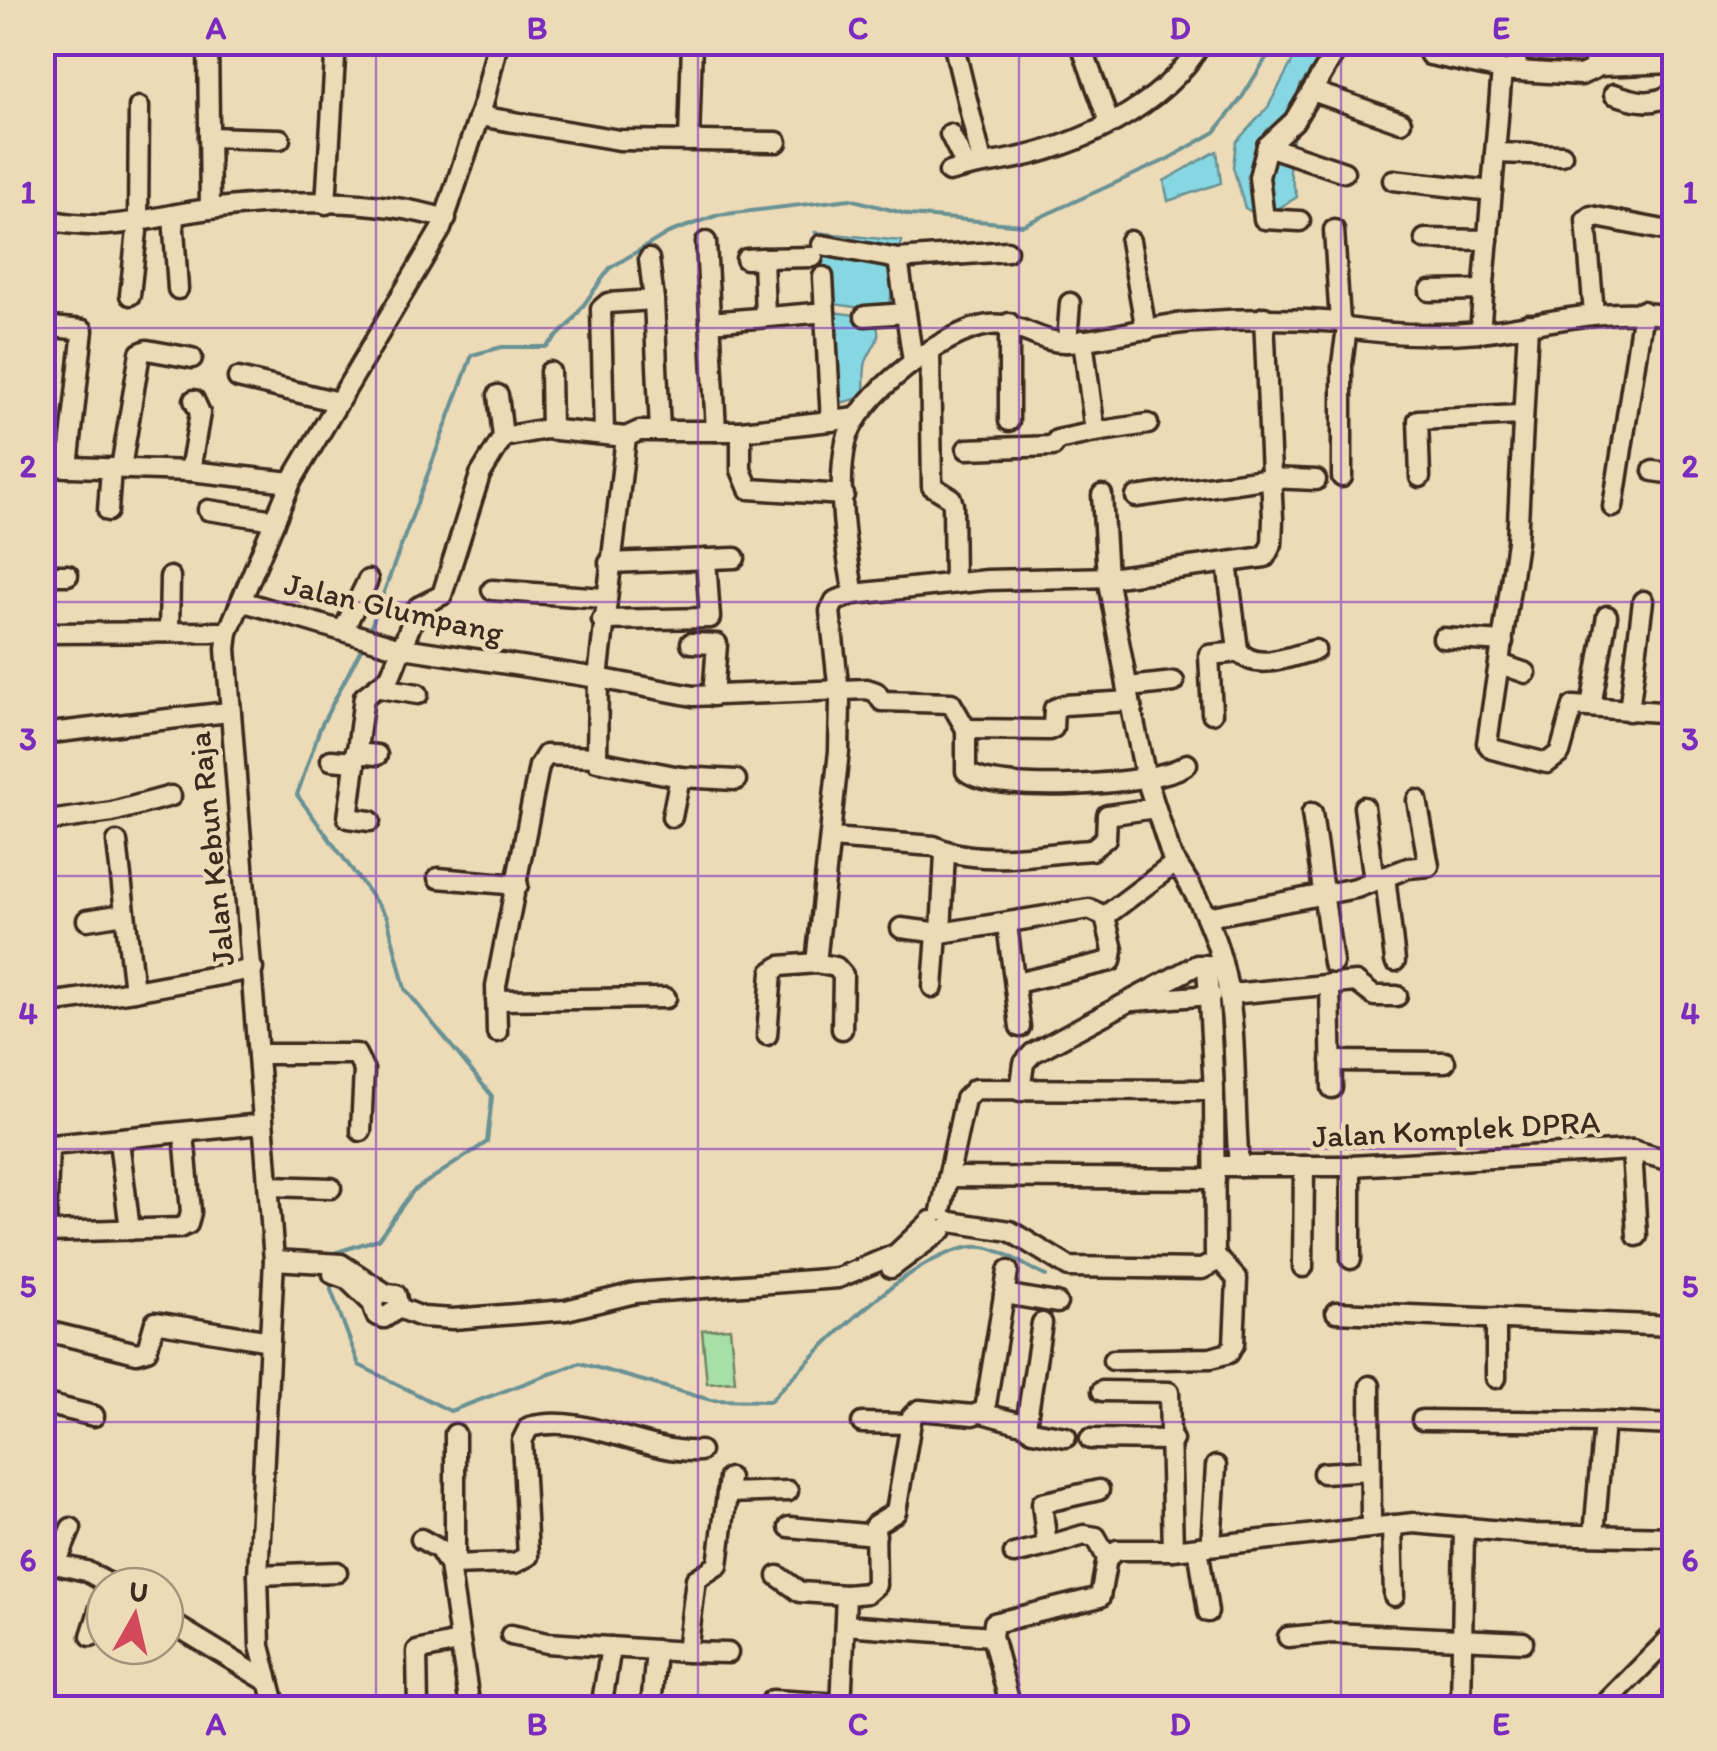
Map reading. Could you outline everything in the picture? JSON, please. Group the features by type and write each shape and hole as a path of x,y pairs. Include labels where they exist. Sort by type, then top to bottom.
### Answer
{"street":[{"path":"208,42 210,209"},
{"path":"326,204 336,42"},
{"name":"Jalan Kebun Raja","path":"276,1708 266,1681 258,1622 274,1266 253,969 228,712 228,632 291,482 446,219 498,42"},
{"path":"689,141 692,42"},
{"path":"953,42 966,167"},
{"path":"1080,42 1109,122"},
{"path":"966,167 1052,146 1109,122 1167,89 1202,42"},
{"path":"1300,221 1264,219 1259,177 1267,146 1294,121 1341,42"},
{"path":"1480,332 1495,153 1517,42"},
{"path":"1594,68 1595,42"},
{"path":"1421,43 1430,55 1509,70 1581,76 1594,68 1674,63"},
{"path":"1312,91 1401,122"},
{"path":"1614,94 1640,102 1661,100 1674,93"},
{"path":"130,295 138,222 140,107"},
{"path":"479,116 619,140 776,142"},
{"path":"950,134 966,167"},
{"path":"209,137 280,139"},
{"path":"1267,146 1344,172"},
{"path":"1495,153 1562,155"},
{"path":"1392,180 1492,191"},
{"path":"42,218 96,228 210,209 326,204 403,207 446,219"},
{"path":"173,216 178,289"},
{"path":"1594,314 1586,220 1591,216 1674,232"},
{"path":"1334,230 1344,325 1342,478"},
{"path":"1425,239 1488,240"},
{"path":"1130,240 1146,330"},
{"path":"706,242 716,432"},
{"path":"765,317 754,258 818,251 898,259 1007,251"},
{"path":"898,259 913,361"},
{"path":"650,260 660,431"},
{"path":"822,277 831,421"},
{"path":"1430,290 1484,290"},
{"path":"604,434 601,309 608,303 654,300"},
{"path":"1070,303 1095,432"},
{"path":"1613,506 1643,311"},
{"path":"854,594 844,495 846,442 857,418 913,361 963,330 1009,323 1052,342 1264,317 1408,336 1480,332 1594,314 1643,311 1674,317"},
{"path":"710,322 815,313"},
{"path":"865,316 906,314"},
{"path":"816,963 831,838 838,694 830,611 835,602 854,594 954,583 1107,576 1265,556 1272,544 1264,317"},
{"path":"1009,323 1009,421"},
{"path":"1528,324 1516,542 1487,740 1492,749 1544,763 1552,761 1562,747 1570,708 1591,706 1674,713"},
{"path":"42,326 83,330 68,466"},
{"path":"108,511 140,353 147,350 192,358"},
{"path":"930,350 932,486 935,492 950,498 952,505 954,583"},
{"path":"550,372 551,430"},
{"path":"238,378 338,402"},
{"path":"370,821 348,818 364,697 390,677 412,614 442,595 447,586 480,475 504,437 498,394"},
{"path":"190,470 200,413 194,400"},
{"path":"1420,477 1418,420 1520,416"},
{"path":"596,757 604,598 626,437 632,432 741,431 857,418"},
{"path":"967,449 1052,446 1057,440 1148,424"},
{"path":"504,437 551,430 626,437"},
{"path":"741,431 741,470 749,490 844,495"},
{"path":"42,466 190,470 291,482"},
{"path":"1653,472 1674,474"},
{"path":"1136,497 1271,478 1316,480"},
{"path":"1102,495 1107,576 1146,778 1174,860 1218,940 1231,994 1239,1166"},
{"path":"208,510 275,520"},
{"path":"609,563 735,558"},
{"path":"602,620 710,618 706,560"},
{"path":"1227,563 1240,652"},
{"path":"42,575 68,575"},
{"path":"168,630 170,577"},
{"path":"344,630 368,580"},
{"path":"492,590 604,598"},
{"name":"Jalan Glumpang","path":"241,601 400,648 598,678 668,693 713,696 871,690 882,701 952,703 966,729"},
{"path":"1629,711 1644,601"},
{"path":"1591,706 1607,616"},
{"path":"42,633 228,632"},
{"path":"1443,638 1503,642"},
{"path":"691,643 718,644 713,696"},
{"path":"1212,714 1209,655 1240,652 1258,663 1315,650"},
{"path":"1500,664 1526,674"},
{"path":"1174,682 1054,709 1053,728 1049,730 966,729 970,776 1049,784 1146,778 1187,764"},
{"path":"380,688 418,694"},
{"path":"42,734 228,712"},
{"path":"331,760 377,755"},
{"path":"497,1032 496,1000 542,758 596,757 630,770 736,780"},
{"path":"672,817 680,777"},
{"path":"42,822 114,826 171,796"},
{"path":"1207,917 1326,894 1429,866 1417,800"},
{"path":"1364,807 1394,960"},
{"path":"831,838 1000,856 1091,850 1106,838 1108,815 1155,808"},
{"path":"1312,813 1333,964"},
{"path":"114,826 134,991"},
{"path":"933,987 945,853"},
{"path":"1105,916 1168,870 1174,860"},
{"path":"438,878 518,885"},
{"path":"901,928 939,934 1089,909 1105,916"},
{"path":"87,920 124,914"},
{"path":"1016,983 1110,961 1113,950 1105,916"},
{"path":"1007,924 1020,1027"},
{"path":"767,1034 772,972 780,966 816,963 836,967 843,974 842,1029"},
{"path":"274,1266 340,1269 377,1297 396,1296 394,1313 453,1318 566,1310 618,1295 797,1289 878,1264 942,1221 1010,1231 1068,1267 1212,1266 1217,1257 1209,968 1200,964 1033,1053 1024,1064 1020,1092"},
{"path":"42,1004 253,969"},
{"path":"1231,994 1356,982 1374,996 1397,996"},
{"path":"1330,984 1332,1088"},
{"path":"1124,1002 1211,995"},
{"path":"496,1000 666,998"},
{"path":"259,1054 356,1054 364,1070 360,1131"},
{"path":"1332,1061 1445,1062"},
{"path":"942,1221 968,1092 1214,1090"},
{"path":"184,1134 191,1212 188,1224 50,1232 44,1182 46,1146 261,1124"},
{"path":"119,1140 130,1230"},
{"path":"1632,1150 1636,1236"},
{"name":"Jalan Komplek DPRA","path":"952,1177 1215,1172 1239,1166 1352,1166 1632,1150 1674,1162"},
{"path":"1303,1268 1304,1166"},
{"path":"1351,1259 1352,1166"},
{"path":"269,1186 331,1188"},
{"path":"1113,1360 1210,1358 1229,1353 1234,1344 1237,1279 1217,1257"},
{"path":"982,1414 1008,1271"},
{"path":"1004,1294 1057,1303"},
{"path":"1336,1312 1674,1326"},
{"path":"1496,1318 1496,1378"},
{"path":"42,1330 137,1353 147,1350 156,1322 270,1340"},
{"path":"1026,1424 1042,1323"},
{"path":"1370,1386 1371,1526"},
{"path":"1102,1391 1169,1392 1173,1550"},
{"path":"42,1403 94,1416"},
{"path":"778,1576 800,1592 846,1595 874,1588 877,1520 895,1513 910,1424 918,1410 982,1414 1026,1424 1032,1431 1066,1437"},
{"path":"1422,1420 1674,1424"},
{"path":"1594,1534 1604,1422"},
{"path":"862,1423 910,1424"},
{"path":"452,1565 514,1563 528,1556 522,1441 530,1427 553,1424 668,1450 700,1452"},
{"path":"456,1434 452,1565 458,1642 470,1708"},
{"path":"1090,1439 1173,1440"},
{"path":"1208,1612 1204,1546 1216,1466"},
{"path":"1322,1473 1372,1470"},
{"path":"687,1652 696,1579 718,1565 728,1485 788,1491"},
{"path":"1047,1546 1042,1503 1099,1490"},
{"path":"1107,1558 1117,1550 1173,1550 1392,1524 1534,1534 1674,1537"},
{"path":"1392,1524 1394,1596"},
{"path":"789,1526 876,1534"},
{"path":"1461,1708 1464,1527"},
{"path":"71,1528 49,1562 85,1577"},
{"path":"845,1625 999,1625 1100,1597 1107,1558 1096,1537 1084,1535 1014,1554"},
{"path":"421,1539 439,1548 452,1565"},
{"path":"258,1575 337,1572"},
{"path":"772,1700 841,1706 846,1595"},
{"path":"999,1625 1011,1708"},
{"path":"185,1630 266,1681"},
{"path":"1288,1637 1332,1633 1523,1642"},
{"path":"1601,1708 1674,1634"},
{"path":"511,1635 611,1647 728,1653"},
{"path":"418,1708 417,1651 458,1642"},
{"path":"601,1708 611,1647"},
{"path":"651,1708 656,1650"}],"green space":[{"path":"730,1328 735,1381 707,1383 702,1330"}],"water":[{"path":"1302,43 1323,54 1300,86 1289,169 1297,197 1263,218 1245,208 1233,167 1236,142 1268,107"},
{"path":"1217,151 1221,183 1168,201 1164,181"},
{"path":"815,232 902,241 888,312 821,302"},
{"path":"824,311 871,317 878,335 865,366 864,397 824,407 817,377"}],"waterway":[{"path":"369,632 472,355 502,347 546,347 570,324 610,268 668,233 718,215 850,199 910,215 1023,225 1168,159 1215,132 1241,99 1276,42"},
{"path":"331,1258 331,1254 378,1239 413,1191 487,1142 492,1096 405,989 387,917 297,795 320,728 363,645"},
{"path":"331,1277 331,1290 359,1365 450,1411 580,1363 711,1400 770,1401 838,1332 929,1262 958,1250 983,1247 1046,1276"}]}
